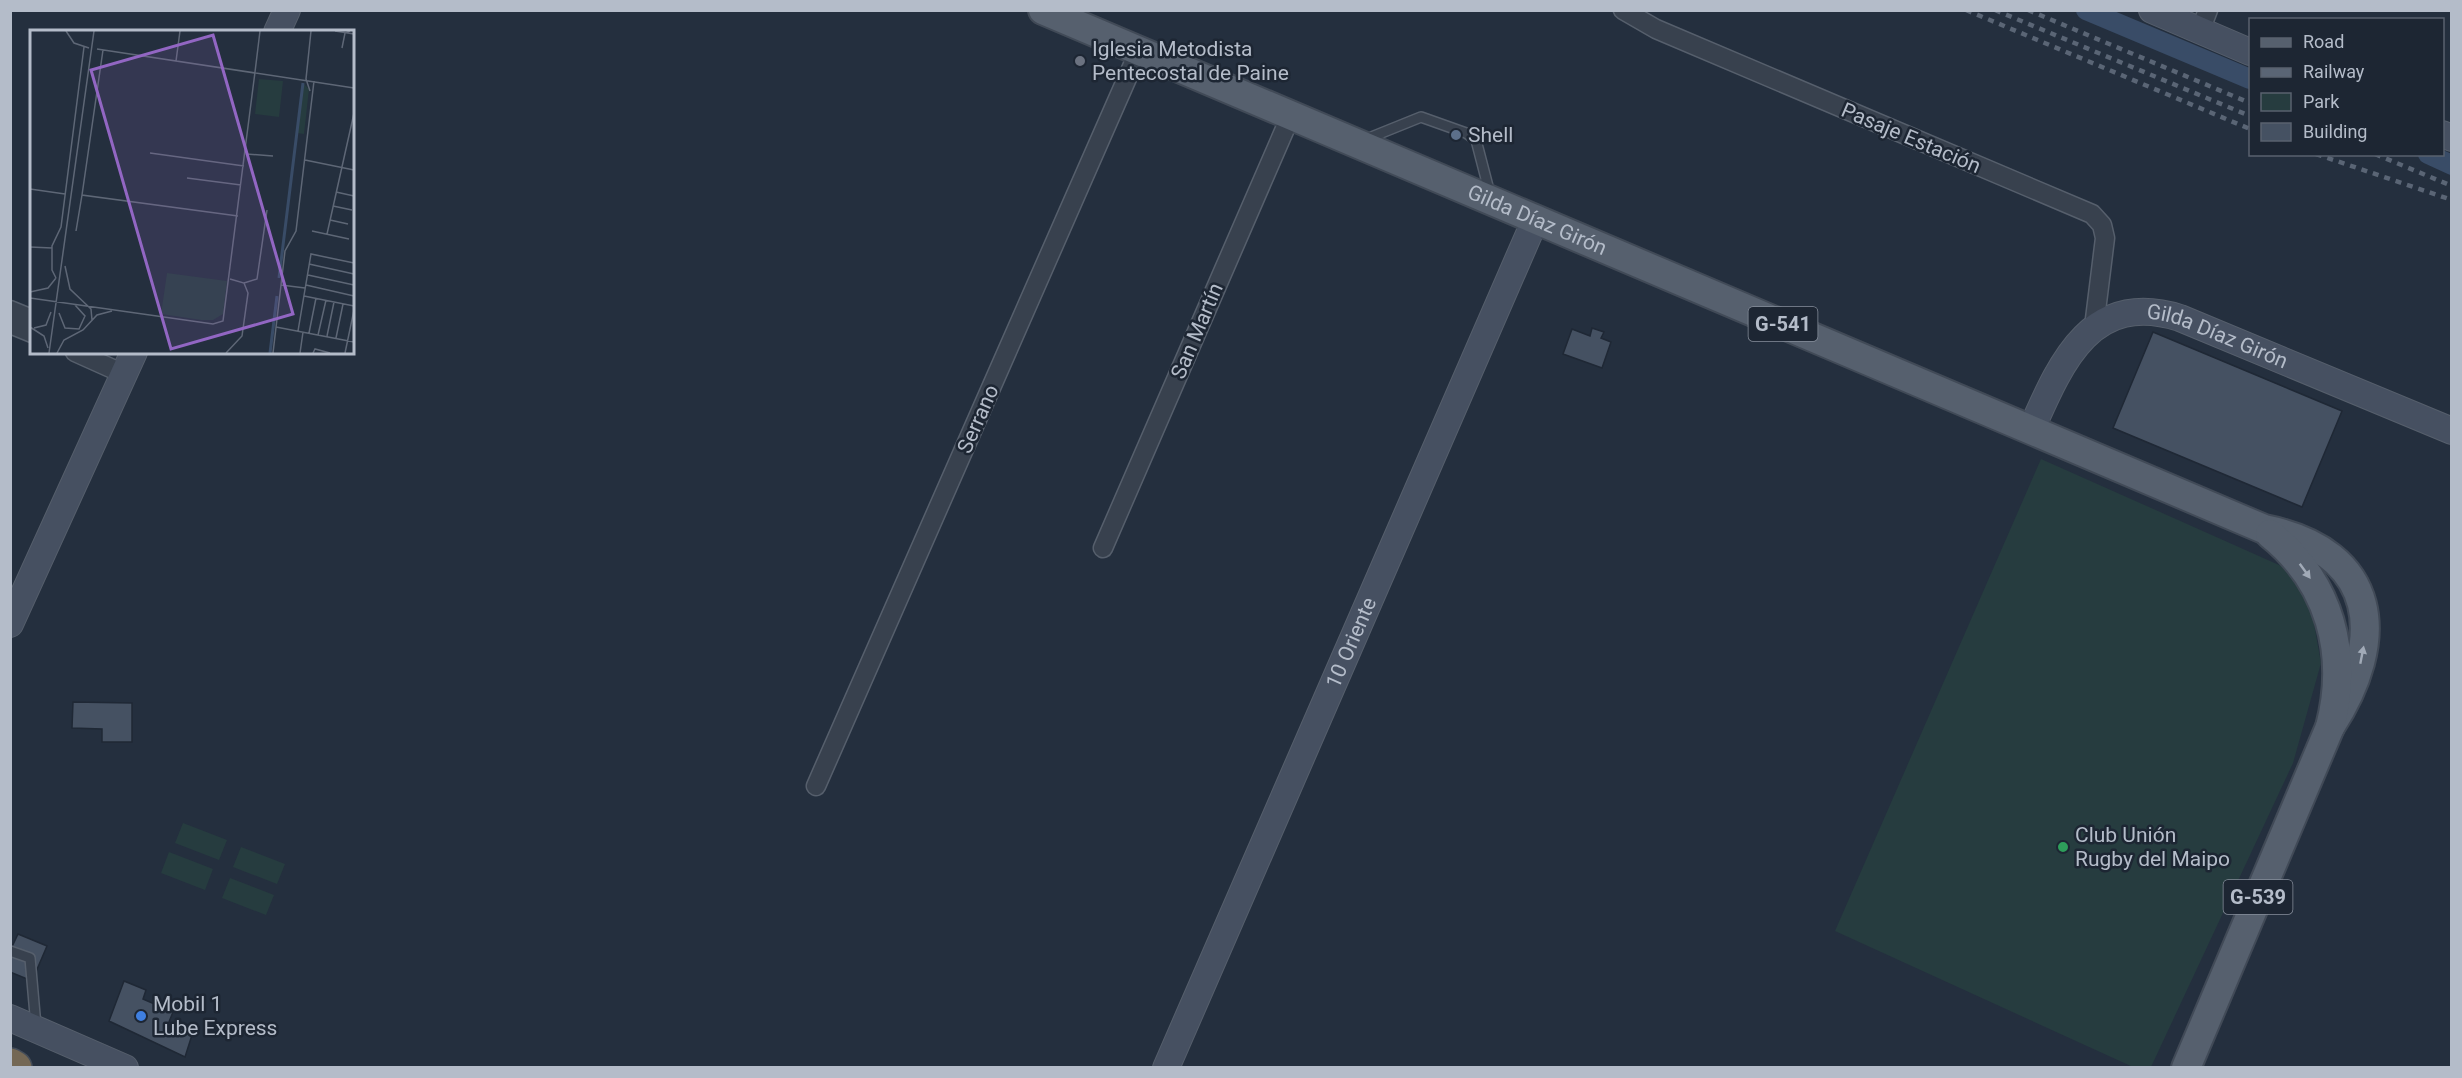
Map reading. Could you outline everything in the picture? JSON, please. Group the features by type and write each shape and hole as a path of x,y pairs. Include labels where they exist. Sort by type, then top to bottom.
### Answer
{"highway":[{"path":"10,1065 15,1068"}],"main road":[{"name":"Gilda Díaz Girón","path":"1047,11 2264,529 2295,537 2322,552 2352,579 2361,597 2366,621 2361,663 2348,697 2330,727 2186,1068"}],"street":[{"path":"278,30 287,10"},
{"name":"Pasaje Estación","path":"1623,10 1656,29 2092,214 2102,225 2104,238 2094,327"},
{"path":"2152,10 2204,21 2249,51"},
{"name":"Serrano","path":"816,786 1139,51"},
{"name":"San Martín","path":"1103,548 1291,115"},
{"name":"10 Oriente","path":"1166,1068 1536,218"},
{"path":"10,310 30,318"},
{"name":"Gilda Díaz Girón","path":"2031,430 2063,362 2094,327 2132,312 2168,314 2451,431"},
{"path":"10,324 30,332"},
{"path":"10,624 123,360 87,354"},
{"path":"10,1018 125,1068"}],"lane":[{"path":"1357,143 1416,117 1431,118 1471,136 1479,145 1491,199"},
{"path":"10,951 30,958 36,1029"}],"green space":[{"name":"Club Unión Rugby del Maipo","path":"2041,459 2295,572 2311,607 2321,663 2293,763 2151,1067 2133,1067 1835,931"},
{"path":"183,823 227,840 219,860 175,843"},
{"path":"241,847 285,864 277,884 233,867"},
{"path":"169,852 213,869 205,890 161,873"},
{"path":"230,878 274,895 266,915 222,898"}],"building":[{"path":"1592,328 1604,332 1601,338 1611,342 1602,368 1563,354 1572,329 1590,336"},
{"path":"2153,332 2342,411 2302,507 2113,428"},
{"path":"73,702 132,703 132,742 102,742 102,729 72,728"},
{"path":"18,934 47,946 32,981 10,972 10,951"},
{"name":"Mobil 1 Lube Express","path":"124,981 146,990 143,999 173,1012 169,1022 192,1035 185,1057 109,1021"}],"waterway":[{"path":"2086,10 2249,79"},
{"path":"2432,156 2452,165"}],"railway":[{"path":"1966,10 2249,129"},
{"path":"1995,10 2249,116"},
{"path":"2028,10 2249,103"},
{"path":"2322,156 2452,200"},
{"path":"2380,156 2452,186"}],"place":[{"name":"Iglesia Metodista Pentecostal de Paine","path":"1080,61"},
{"name":"Shell","path":"1456,135"},
{"name":"Club Unión Rugby del Maipo","path":"2063,847"},
{"name":"Mobil 1 Lube Express","path":"141,1016"}]}
